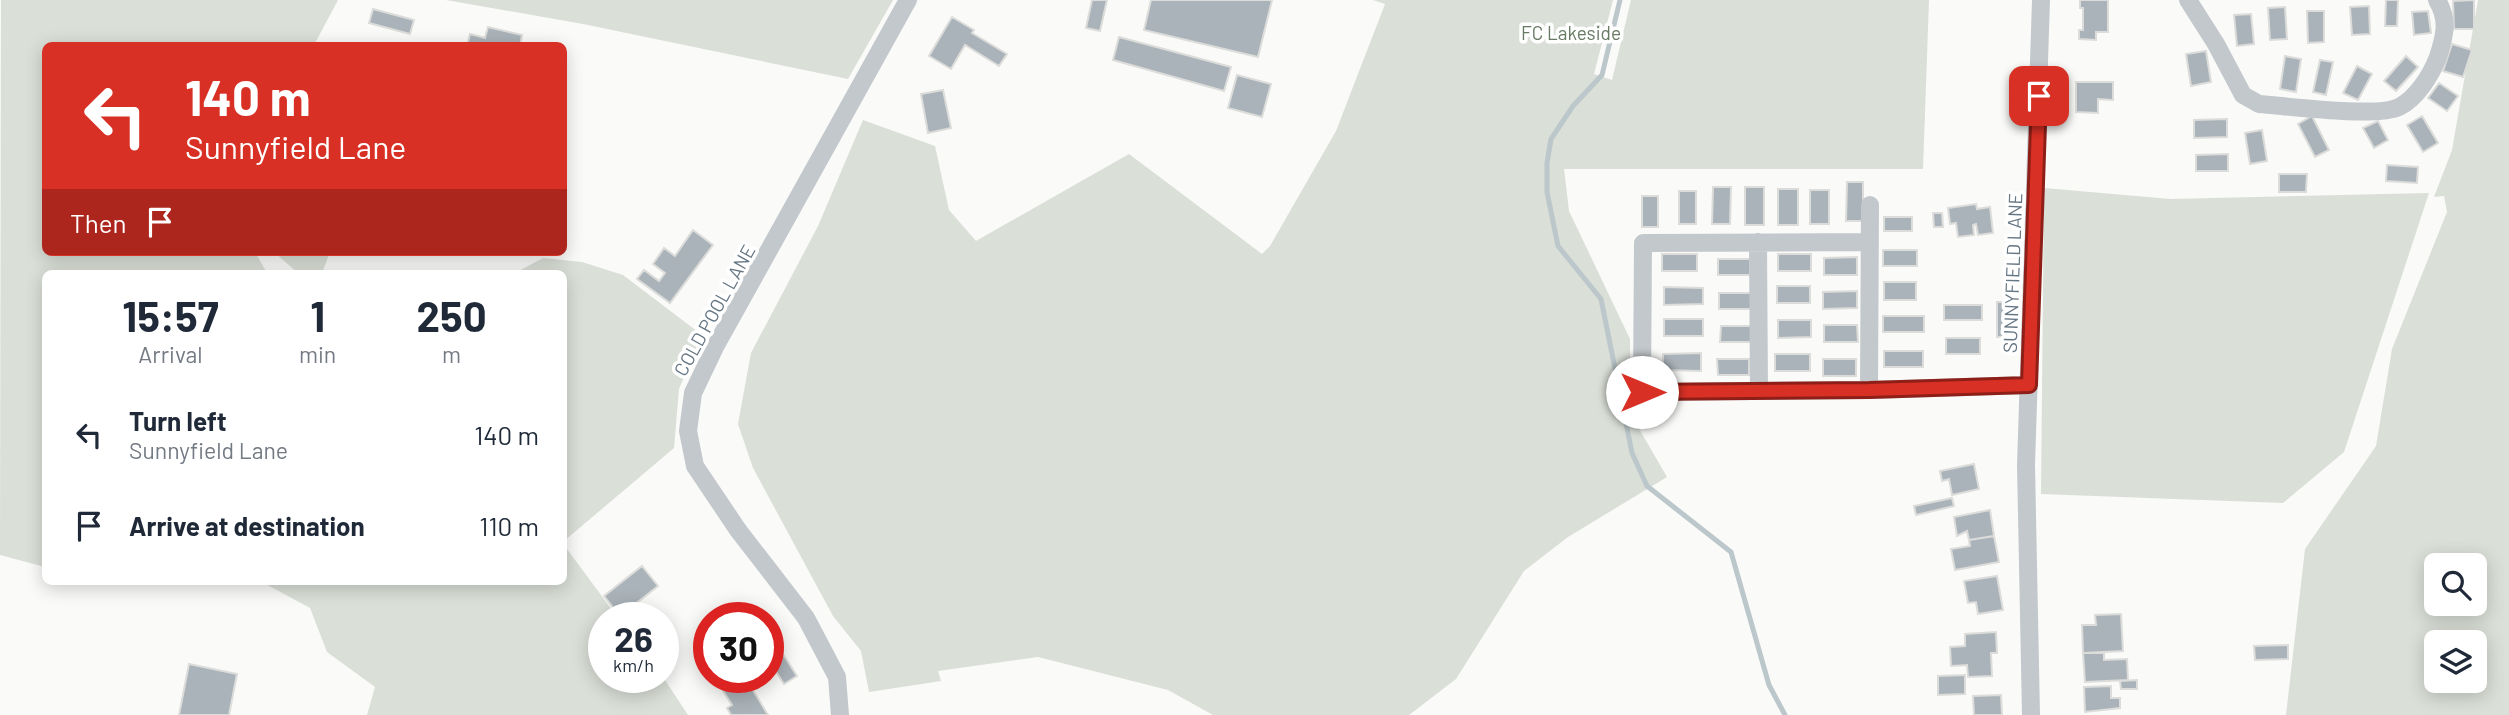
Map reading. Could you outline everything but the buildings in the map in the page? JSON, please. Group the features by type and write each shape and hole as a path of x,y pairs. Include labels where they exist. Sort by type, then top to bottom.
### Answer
{"street":[{"name":"COLD POOL LANE","path":"840,715 837,677 806,618 738,530 695,466 688,431 693,393 715,347 908,0"},
{"name":"SUNNYFIELD LANE","path":"2031,715 2026,465 2041,0"},
{"path":"2187,0 2196,0"},
{"path":"2187,0 2216,44 2243,95 2259,104 2378,112 2407,102 2432,71 2446,26 2445,16 2437,0"},
{"path":"1869,390 1870,205"},
{"path":"1758,242 1759,391"},
{"path":"1870,242 1643,243 1642,392 1869,390 2029,385"}],"green space":[{"path":"1,0 338,0 316,42 42,42 42,256 257,256 265,270 42,270 42,566 0,555"},
{"path":"446,0 893,0 848,79 583,24"},
{"name":"FC Lakeside","path":"1373,0 1613,0 1594,74 1612,80 1631,0 1929,0 1923,169 1564,169 1569,211 1630,339 1630,399 1638,427 1667,477 1568,537 1524,571 1456,679 1409,715 1213,715 1168,690 1038,657 938,671 941,681 869,692 861,651 833,616 753,468 738,424 751,353 818,226 863,120 935,146 949,210 976,241 1129,154 1262,254 1270,246 1336,131 1385,4"},
{"path":"2478,0 2509,0 2509,715 2286,715 2305,549 2376,446 2392,349 2447,212 2444,196 2434,197 2452,150"},
{"path":"2044,188 2171,199 2429,193 2344,452 2283,503 2041,494"},
{"path":"279,256 328,256 323,270 295,270"},
{"path":"543,258 582,262 623,275 702,335 679,389 674,448 567,538 567,270 521,270"},
{"path":"567,549 606,602 588,602 588,693 674,693 688,715 367,715 375,687 327,652 310,608 267,585 567,585"}],"waterway":[{"path":"1620,0 1602,75 1573,106 1551,139 1547,163 1547,192 1558,246 1601,299 1632,453 1647,486 1731,552 1769,685 1785,715"}],"route":[{"path":"1642,392 1869,390 2029,385 2039,96"}]}
